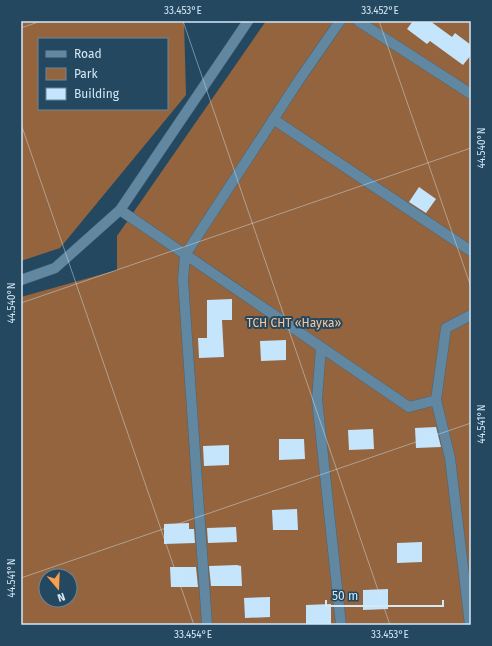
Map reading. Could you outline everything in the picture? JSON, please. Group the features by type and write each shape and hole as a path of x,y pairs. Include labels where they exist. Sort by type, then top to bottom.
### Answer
{"lane":[{"path":"21,280 55,268 120,210 248,21"},
{"path":"207,625 183,280 185,255 273,119 340,21"},
{"path":"358,21 471,94"},
{"path":"273,119 471,251"},
{"path":"120,210 409,407 436,400"},
{"path":"470,625 450,458 436,400 446,328 471,315"},
{"path":"321,348 317,399 341,625"}],"green space":[{"path":"21,21 184,21 186,95 60,248 21,261"},
{"name":"ТСН СНТ «Наука»","path":"266,21 471,21 471,625 21,625 21,297 117,270 117,236"}],"building":[{"path":"413,21 430,21 452,37 455,33 471,45 471,55 463,65 430,41 427,44 407,29"},
{"path":"419,187 436,199 426,213 409,202"},
{"path":"232,299 232,320 222,320 224,357 199,358 198,338 207,338 207,300"},
{"path":"286,340 286,360 261,361 260,341"},
{"path":"436,427 441,447 416,448 415,428"},
{"path":"373,429 374,449 349,450 348,430"},
{"path":"279,439 304,439 305,459 279,460"},
{"path":"229,445 229,465 204,466 203,446"},
{"path":"297,509 298,530 273,530 272,510"},
{"path":"189,523 189,529 194,529 195,543 164,544 164,524"},
{"path":"236,527 237,542 208,543 207,528"},
{"path":"422,542 422,562 397,563 397,543"},
{"path":"209,566 241,566 242,586 211,586"},
{"path":"170,567 196,567 198,587 171,587"},
{"path":"388,589 388,609 363,610 363,590"},
{"path":"270,597 270,617 245,618 244,598"},
{"path":"331,604 331,624 306,625 306,605"}]}
